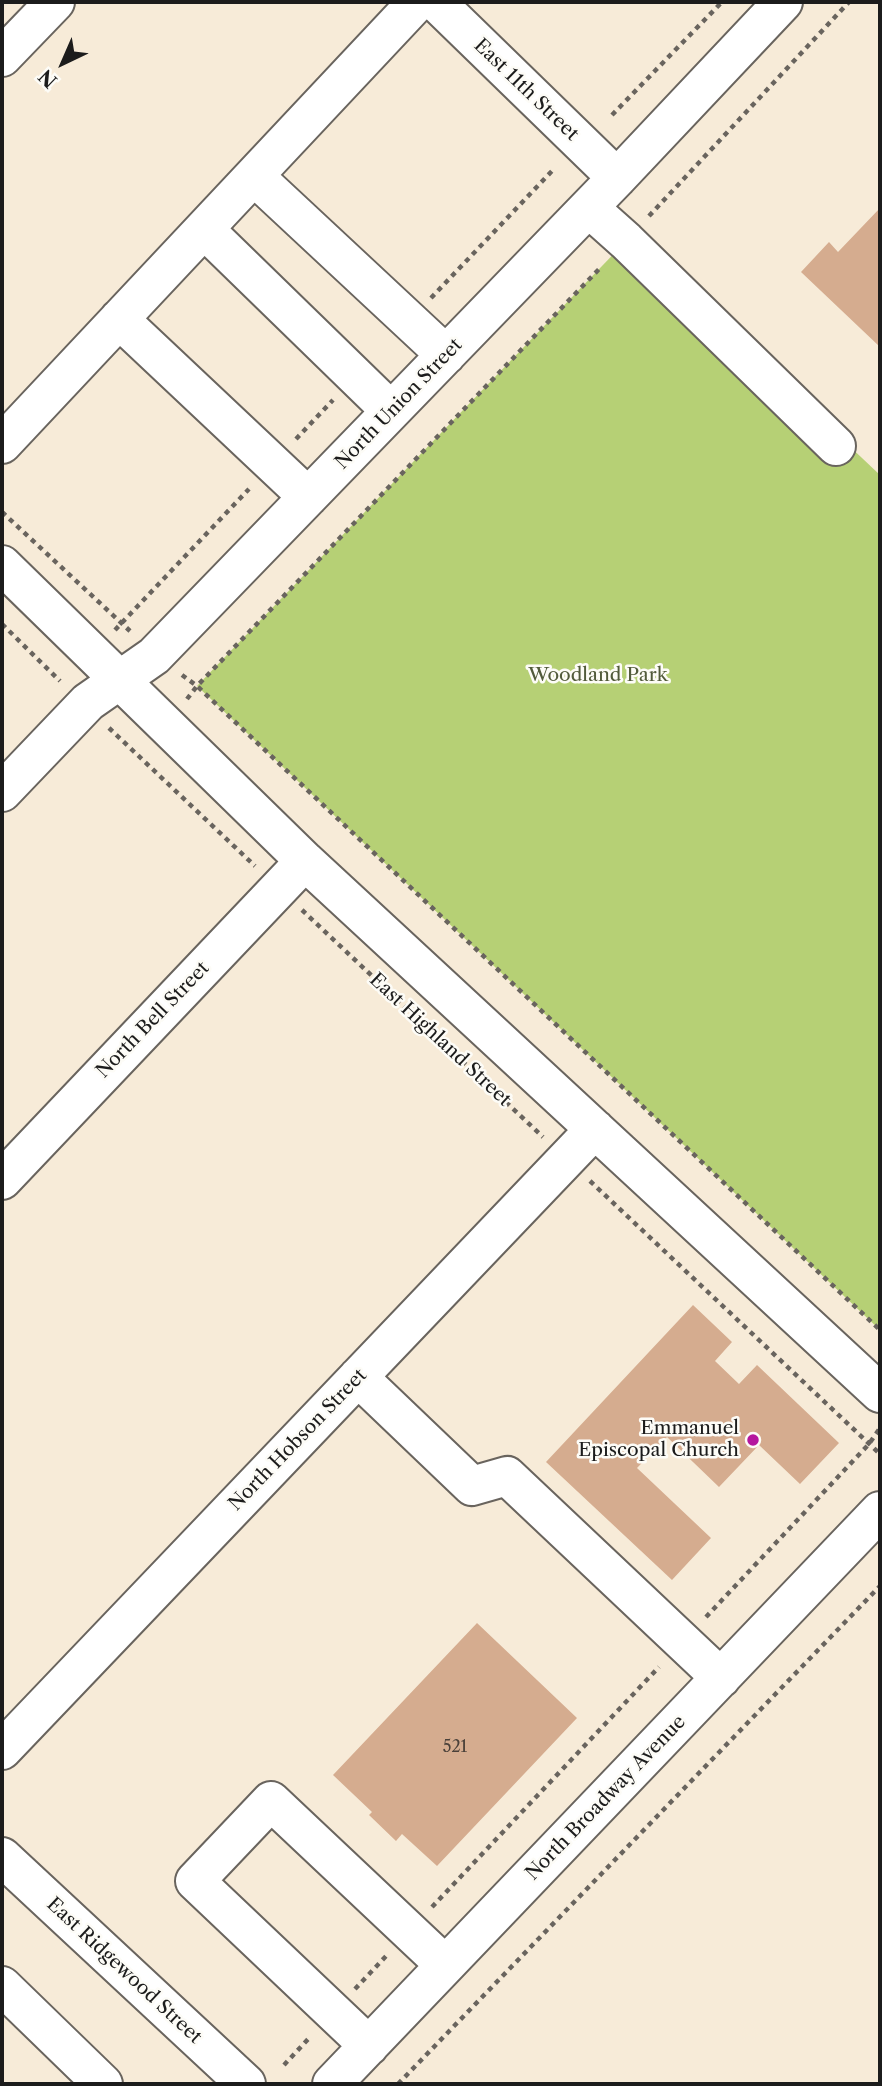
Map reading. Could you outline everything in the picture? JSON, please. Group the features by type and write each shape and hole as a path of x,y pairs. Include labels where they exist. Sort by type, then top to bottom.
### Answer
{"street":[{"path":"2,57 55,2"},
{"path":"2,444 417,2"},
{"name":"East 11th Street","path":"436,2 617,178"},
{"name":"North Union Street","path":"2,792 88,702 154,656 589,208 783,2"},
{"path":"254,176 446,355"},
{"path":"589,208 836,446"},
{"path":"204,229 391,411"},
{"path":"119,320 308,497"},
{"name":"East Highland Street","path":"2,565 167,726 292,875 595,1129 880,1393"},
{"name":"North Bell Street","path":"2,1180 292,875"},
{"name":"North Hobson Street","path":"2,1750 595,1129"},
{"path":"358,1377 472,1486 507,1476 721,1678"},
{"name":"North Broadway Avenue","path":"332,2084 880,1511"},
{"path":"369,2046 195,1881 271,1801 446,1965"},
{"name":"East Ridgewood Street","path":"7,1872 246,2084"},
{"path":"2,1986 103,2084"}],"path":[{"path":"612,115 722,2"},
{"path":"138,756 167,726 197,686 626,241 849,2"},
{"path":"2,512 154,656 197,686 880,1330"},
{"name":"East Highland Street","path":"2,624 67,687 88,702 108,727 138,756 292,875 566,1159 880,1454"},
{"path":"284,2065 869,1444 880,1427"},
{"path":"398,2084 880,1586"}],"green space":[{"name":"Woodland Park","path":"629,238 880,475 880,1330 197,686"}],"building":[{"path":"880,208 880,347 801,272 829,242 838,252"},
{"name":"Emmanuel Episcopal Church","path":"693,1305 732,1342 715,1361 739,1384 757,1365 839,1443 800,1484 759,1445 719,1487 667,1437 637,1468 711,1538 672,1580 546,1462"},
{"path":"477,1623 577,1718 437,1866 402,1834 396,1841 369,1815 372,1812 333,1775"}],"place":[{"name":"Emmanuel Episcopal Church","path":"753,1440"}]}
